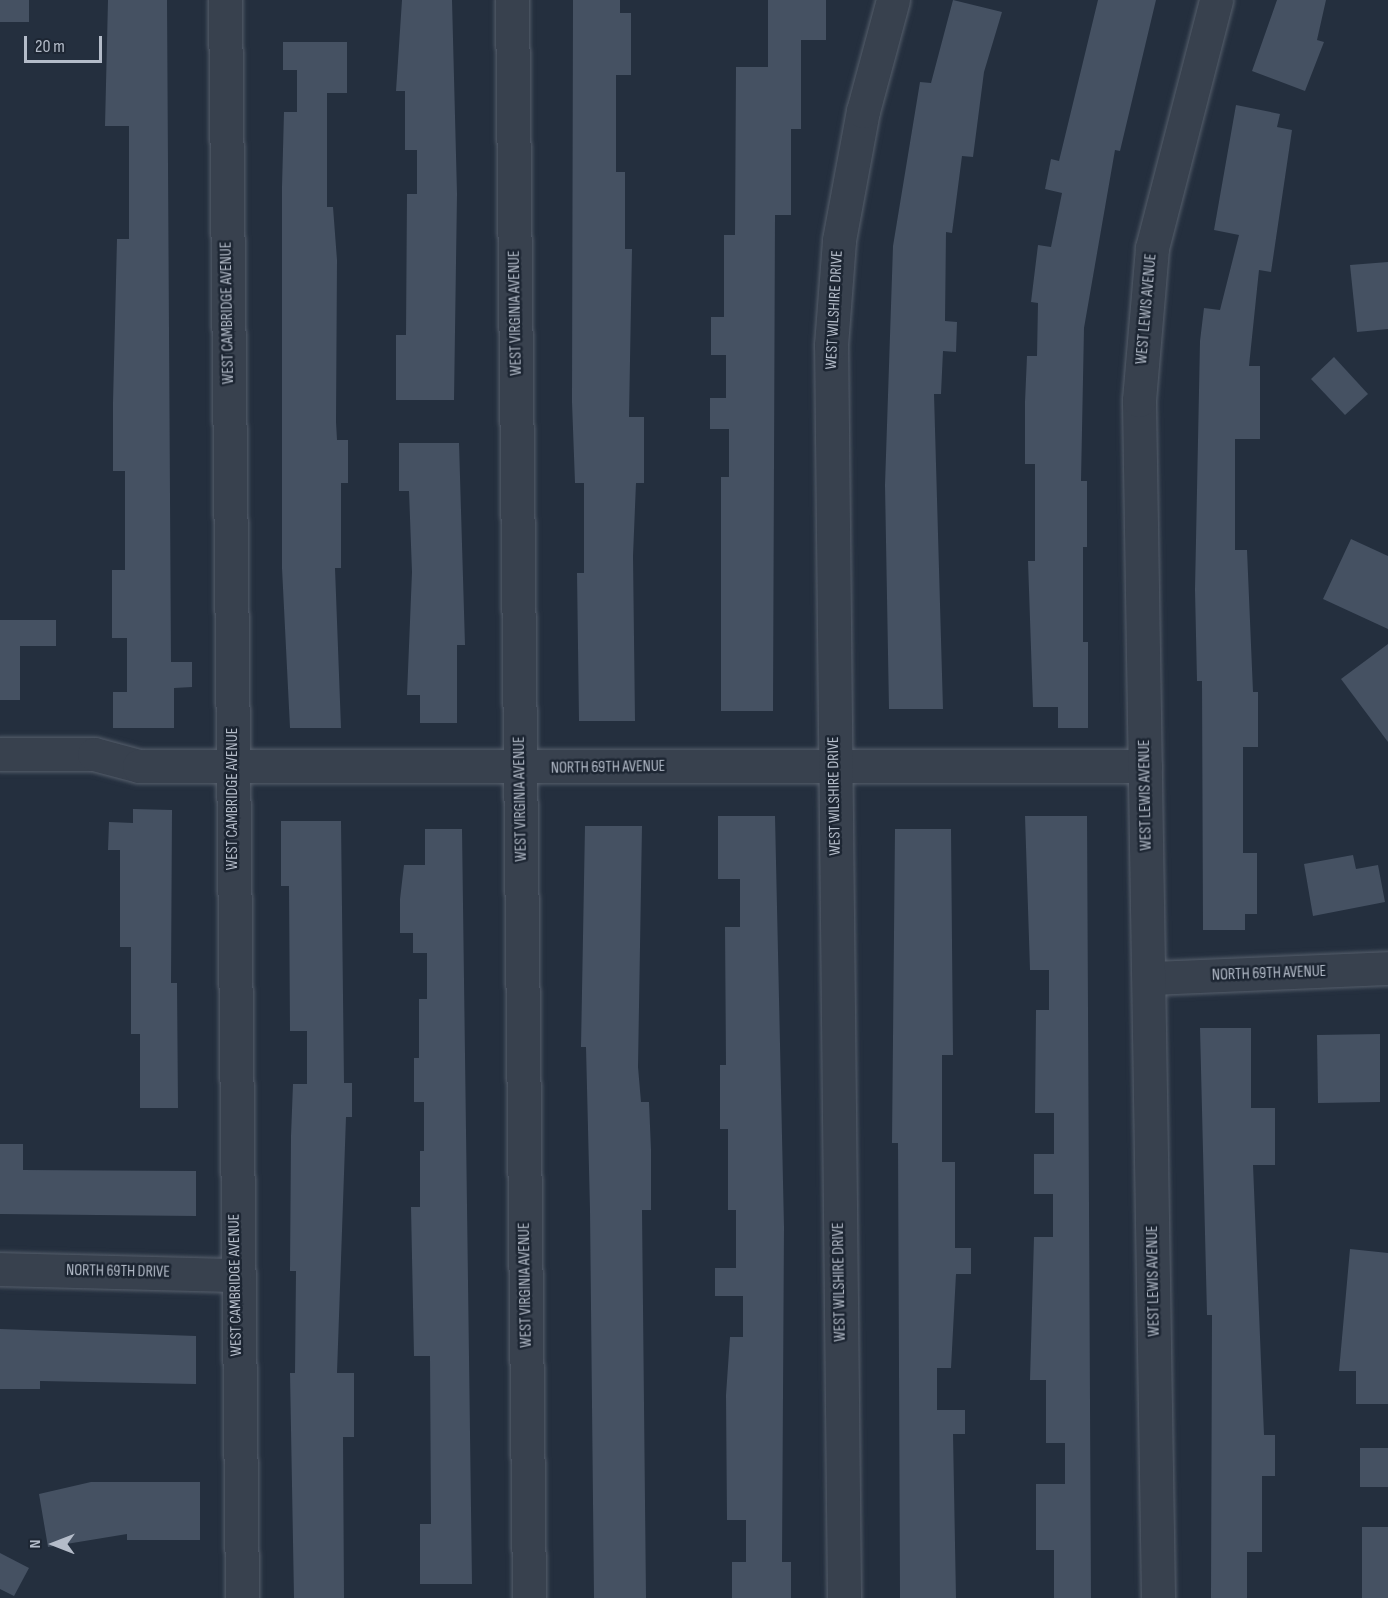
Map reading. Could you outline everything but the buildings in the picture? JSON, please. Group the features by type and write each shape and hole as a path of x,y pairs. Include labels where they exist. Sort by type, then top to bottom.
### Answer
{"street":[{"name":"WEST CAMBRIDGE AVENUE","path":"225,0 235,1275 242,1598"},
{"name":"WEST VIRGINIA AVENUE","path":"512,0 529,1598"},
{"name":"WEST WILSHIRE DRIVE","path":"844,1598 831,345 839,240 862,111 893,0"},
{"name":"WEST LEWIS AVENUE","path":"1158,1598 1151,978 1139,400 1151,258 1216,0"},
{"name":"NORTH 69TH AVENUE","path":"0,754 94,754 139,766 521,769 834,765 1145,766"},
{"name":"NORTH 69TH AVENUE","path":"1151,978 1388,968"},
{"name":"NORTH 69TH DRIVE","path":"0,1269 235,1275"}]}
